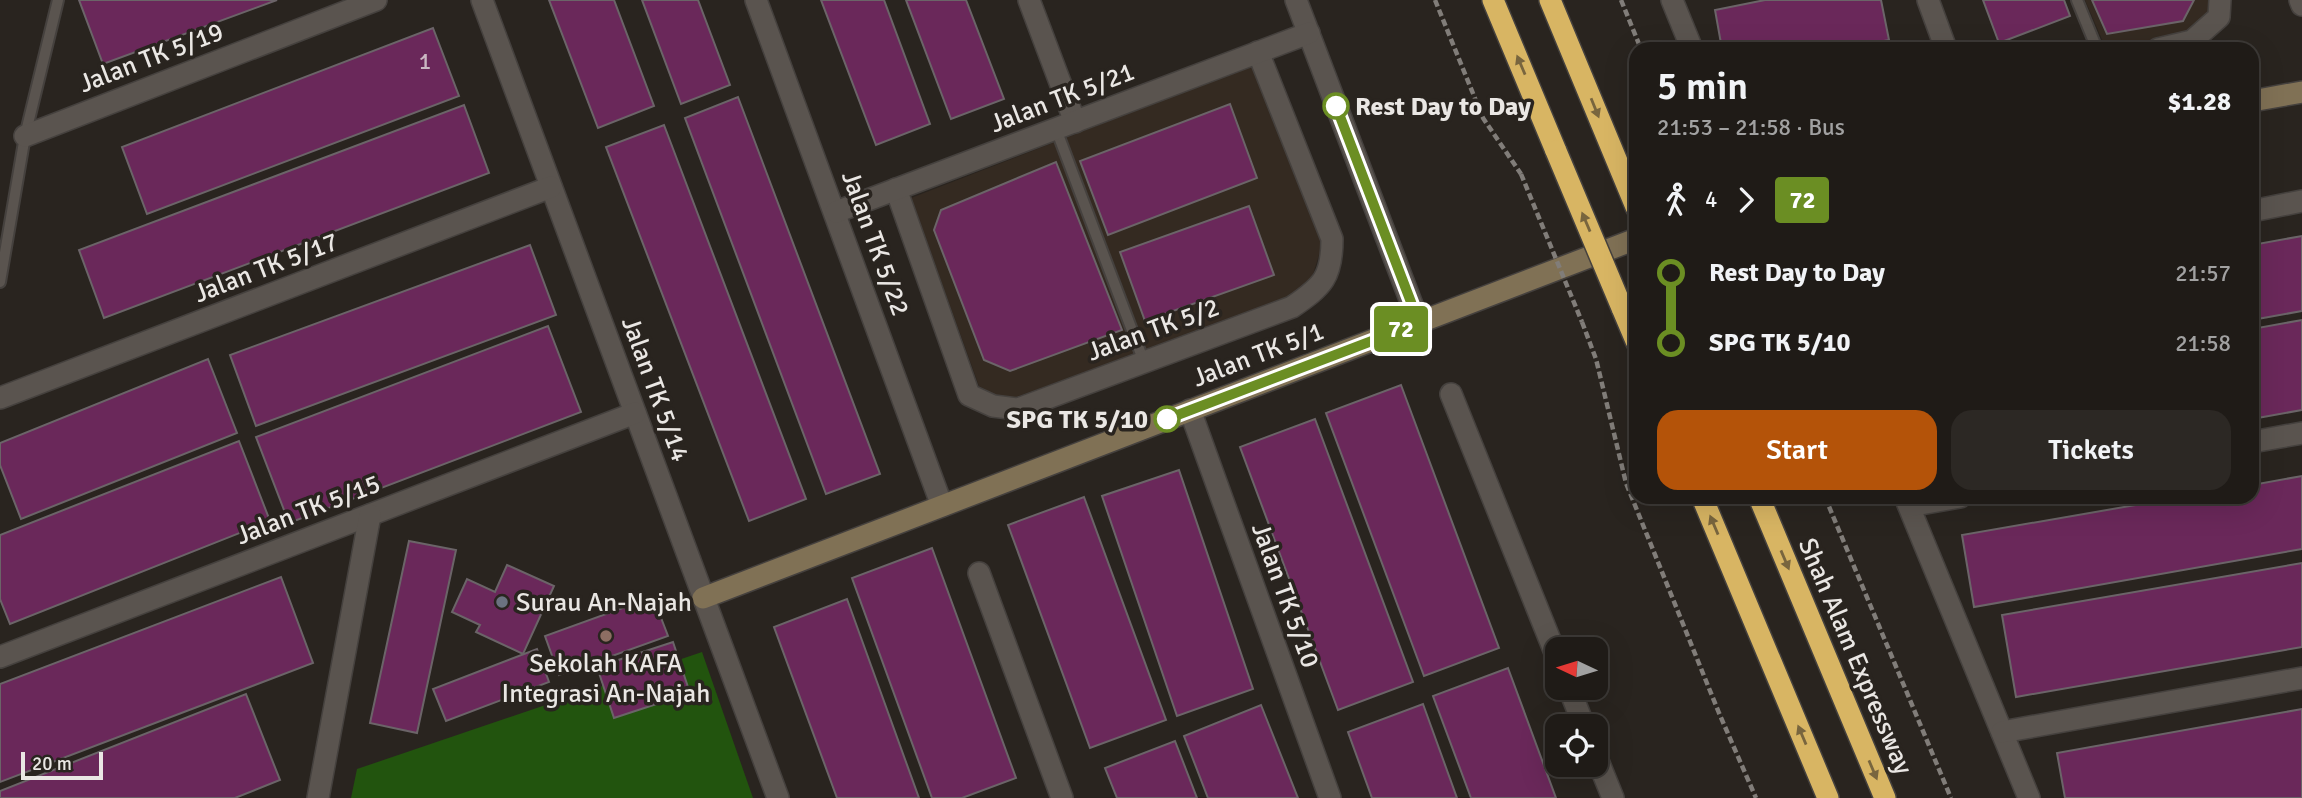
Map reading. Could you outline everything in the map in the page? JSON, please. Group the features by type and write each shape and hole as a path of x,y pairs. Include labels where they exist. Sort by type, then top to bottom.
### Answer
{"highway":[{"path":"1493,0 1629,324"},
{"path":"1550,0 1629,189"},
{"path":"1705,504 1828,798"},
{"name":"Shah Alam Expressway","path":"1762,504 1885,798"}],"street":[{"name":"Jalan TK 5/19","path":"25,136 376,0"},
{"name":"Jalan TK 5/14","path":"482,0 778,798"},
{"name":"Jalan TK 5/22","path":"755,0 836,212 942,506"},
{"path":"1029,0 1066,125"},
{"path":"1296,0 1419,323"},
{"path":"1672,0 1689,42"},
{"path":"1928,0 1943,42"},
{"path":"2188,42 2219,18 2220,0"},
{"path":"2300,0 2302,5"},
{"name":"Jalan TK 5/21","path":"836,212 1309,33"},
{"name":"Jalan TK 5/2","path":"897,189 969,395 993,406 1018,409 1292,307 1317,290 1332,264 1332,239 1258,52"},
{"path":"2259,100 2302,92"},
{"name":"Jalan TK 5/17","path":"0,398 551,187"},
{"path":"2259,210 2302,201"},
{"name":"Jalan TK 5/1","path":"704,598 1629,242"},
{"path":"1451,394 1549,637"},
{"name":"Jalan TK 5/10","path":"1190,411 1330,798"},
{"name":"Jalan TK 5/15","path":"0,657 635,413"},
{"path":"2259,441 2302,433"},
{"path":"1908,504 2029,798"},
{"path":"318,798 370,515"},
{"path":"979,573 1062,798"},
{"path":"2002,732 2302,678"},
{"path":"1604,777 1613,798"}],"lane":[{"path":"0,282 25,136 58,0"},
{"path":"2077,0 2094,42"},
{"path":"1066,125 1144,362"}],"path":[{"path":"1435,0 1483,118 1521,174 1582,322 1596,359 1615,443 1629,489"},
{"path":"1621,0 1638,42"},
{"path":"1635,504 1756,798"},
{"path":"1828,504 1951,798"}],"shaded area":[{"path":"2085,0 2209,0 2208,14 2185,33 2145,42 2103,42"},
{"path":"1253,65 1323,242 1310,284 1287,299 1016,397 996,396 979,386 911,198"}],"green space":[{"path":"702,652 753,798 351,798 357,769"}],"building":[{"path":"79,0 277,0 103,64"},
{"path":"549,0 614,0 654,106 598,128"},
{"path":"642,0 698,0 730,85 681,104"},
{"path":"821,0 884,0 930,124 876,145"},
{"path":"906,0 966,0 1004,99 951,119"},
{"path":"1765,0 1881,0 1889,40 1721,42 1715,10"},
{"path":"1983,0 2064,0 2070,16 1999,42"},
{"path":"2092,0 2194,0 2183,21 2107,34"},
{"path":"433,28 459,96 147,214 122,147"},
{"path":"738,97 880,474 826,494 685,118"},
{"path":"1230,104 1257,178 1108,235 1080,161"},
{"path":"464,105 489,173 104,318 79,250"},
{"path":"664,125 806,499 749,521 606,147"},
{"path":"1056,162 1122,330 1010,371 984,360 934,230 941,210"},
{"path":"1249,206 1274,275 1145,321 1120,252"},
{"path":"2302,236 2302,311 2259,319 2259,244"},
{"path":"530,245 556,315 256,426 230,355"},
{"path":"2302,320 2302,410 2259,418 2259,328"},
{"path":"548,326 581,412 289,523 256,437"},
{"path":"208,359 237,433 21,519 0,465 0,443"},
{"path":"1401,385 1499,648 1424,676 1326,413"},
{"path":"1315,419 1413,682 1338,710 1240,447"},
{"path":"239,441 270,521 10,624 0,599 0,535"},
{"path":"1179,470 1253,689 1177,716 1102,496"},
{"path":"2302,476 2302,549 1974,607 1962,535 2141,504 2259,504 2259,484"},
{"path":"1084,497 1166,720 1090,748 1008,525"},
{"path":"409,541 456,550 417,733 370,723"},
{"path":"932,548 1016,778 962,798 932,798 852,578"},
{"path":"2302,563 2302,647 2016,697 2002,615"},
{"name":"Surau An-Najah","path":"507,565 554,586 523,654 476,632 480,625 452,612 467,579 495,592"},
{"path":"281,577 313,663 0,782 0,684"},
{"name":"Sekolah KAFA Integrasi An-Najah","path":"653,597 668,636 559,675 545,636"},
{"path":"847,599 919,798 837,798 774,627"},
{"path":"673,642 690,693 614,718 597,667"},
{"path":"537,649 549,682 446,721 433,689"},
{"path":"1508,668 1545,768 1545,777 1548,777 1556,798 1471,798 1433,696"},
{"path":"246,694 280,780 235,798 0,798 0,791"},
{"path":"1423,704 1457,798 1372,798 1348,732"},
{"path":"1261,705 1298,798 1208,798 1184,736"},
{"path":"2302,709 2302,798 2065,798 2057,753"},
{"path":"1175,741 1197,798 1117,798 1105,768"}],"bus line":[{"name":"72","path":"1167,419 1419,323 1336,106"}],"place":[{"name":"Rest Day to Day","path":"1336,106"},
{"name":"SPG TK 5/10","path":"1167,419"},
{"name":"Surau An-Najah","path":"502,602"},
{"name":"Sekolah KAFA Integrasi An-Najah","path":"606,636"}]}
